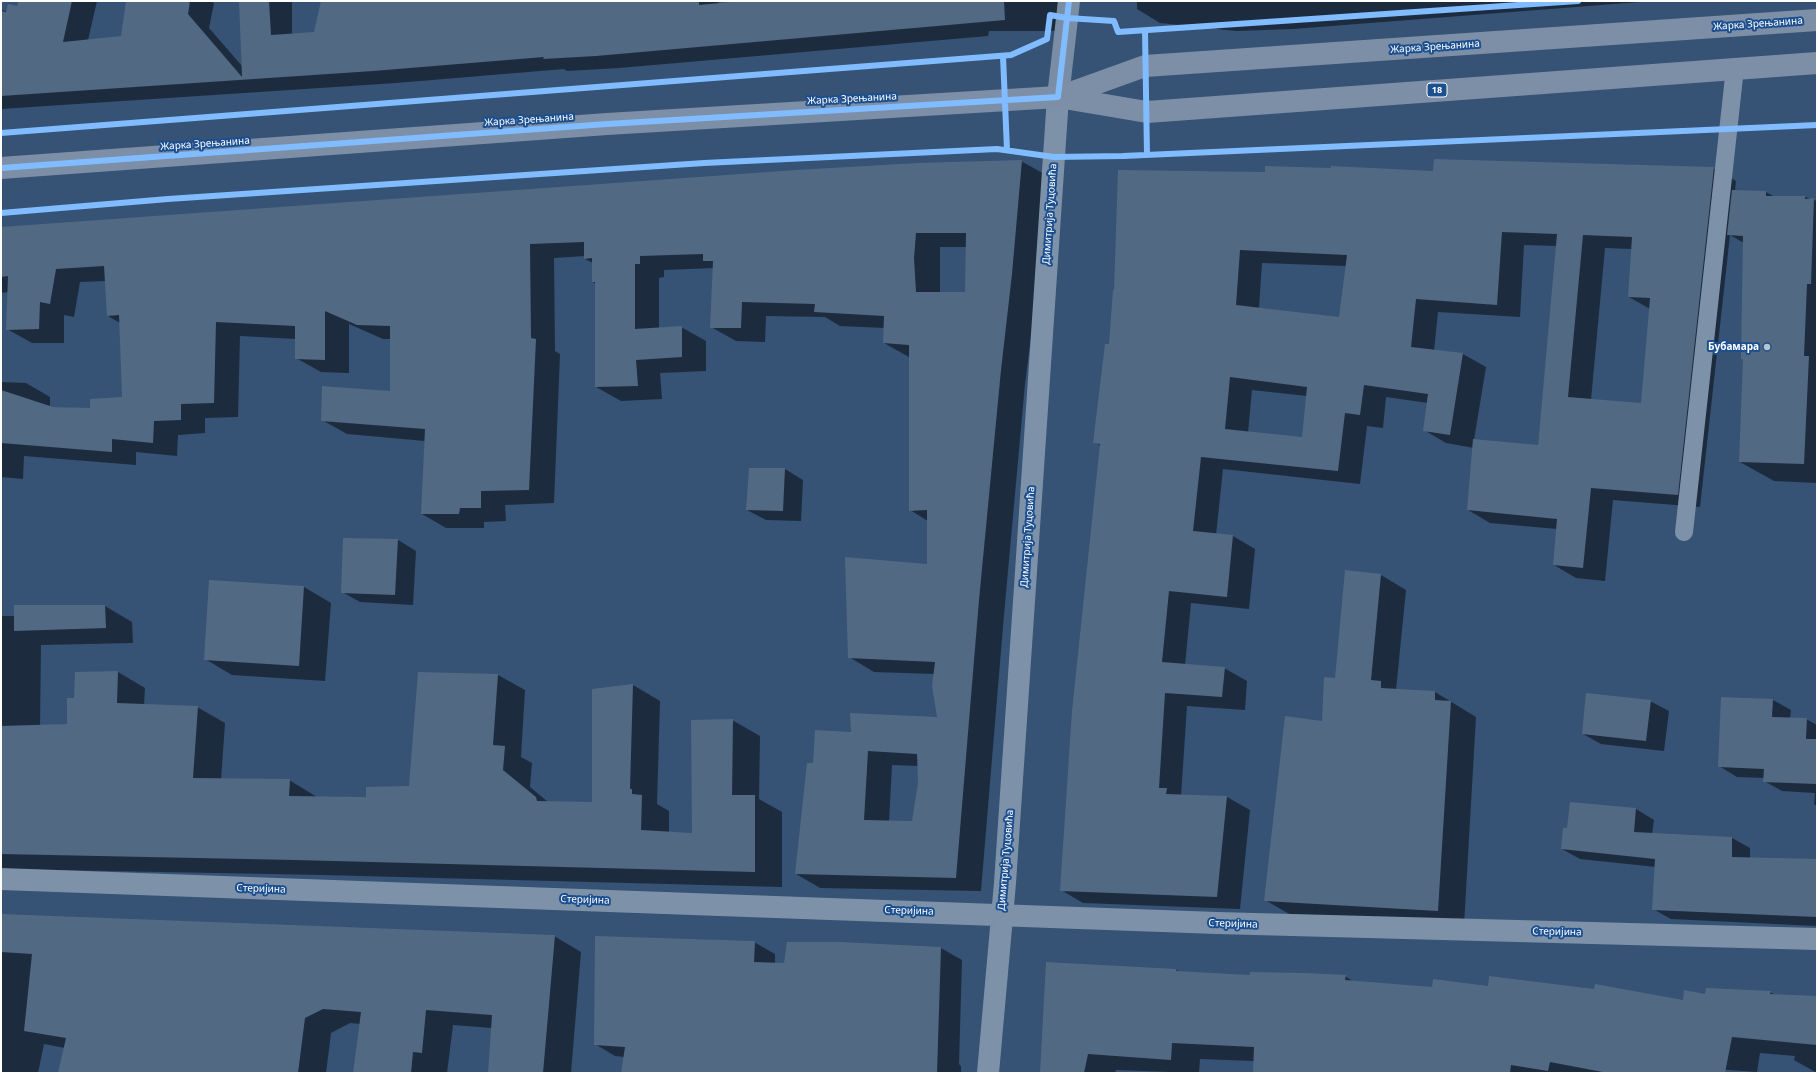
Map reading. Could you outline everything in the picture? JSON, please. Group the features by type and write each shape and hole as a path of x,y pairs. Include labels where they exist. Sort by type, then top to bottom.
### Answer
{"main road":[{"name":"Жарка Зрењанина","path":"1058,97 1145,66 1817,20"},
{"name":"Жарка Зрењанина","path":"1,168 607,124 1058,97 1147,112 1817,63"}],"street":[{"name":"Димитрија Туцовића","path":"988,1073 1005,883 1058,97 1069,1"},
{"name":"Стеријина","path":"1,879 1002,916 1817,939"}],"lane":[{"path":"1684,532 1735,68"}],"building":[{"path":"18,1 72,1 63,42 121,36 126,1 190,1 188,14 242,77 239,1 269,1 271,35 314,32 321,1 699,1 699,5 742,1 1004,1 1005,20 596,56 543,59 544,57 373,71 1,96 1,11 6,12 8,4 17,6"},
{"path":"1434,159 1714,167 1678,495 1591,488 1583,568 1553,565 1557,519 1467,510 1473,439 1538,445 1557,234 1502,232 1497,305 1416,299 1411,347 1463,353 1450,435 1423,431 1428,394 1364,385 1360,415 1345,413 1338,471 1201,457 1193,531 1233,535 1227,597 1169,591 1162,662 1225,667 1222,697 1165,693 1159,788 1167,788 1166,794 1227,796 1217,897 1060,891 1072,711 1100,444 1093,443 1105,344 1109,344 1114,290 1118,170 1265,172 1265,166 1331,168 1331,166 1433,171","holes":["1583,235 1632,237 1628,297 1650,298 1641,403 1568,397","1240,250 1347,255 1339,317 1236,305","1230,377 1307,387 1302,437 1225,429"]},
{"path":"1022,160 979,600 956,878 795,874 807,763 813,763 815,730 851,732 850,713 937,717 932,686 935,662 848,658 845,557 927,564 927,510 909,511 909,345 883,343 884,316 814,312 815,304 742,302 741,328 710,328 713,261 703,261 703,254 640,256 640,264 635,264 635,329 682,326 682,357 636,360 638,386 595,387 595,282 592,282 592,258 584,259 584,242 530,244 531,338 536,339 529,490 481,491 481,508 460,508 459,514 421,514 425,429 321,421 322,386 390,391 390,326 357,325 325,311 325,360 295,359 295,326 216,322 214,403 181,404 181,420 154,421 153,443 112,439 112,452 1,443 1,390 53,407 90,408 90,399 122,397 119,315 107,316 104,266 56,269 50,304 40,302 39,329 6,330 8,276 1,277 1,227 796,170 917,163","holes":["916,233 966,233 965,292 916,292 914,258","868,751 917,754 918,783 912,821 864,820"]},
{"path":"1732,190 1766,191 1766,196 1805,196 1805,199 1814,198 1811,284 1807,284 1804,356 1809,356 1804,464 1739,462 1743,359 1741,359 1743,236 1727,235"},
{"path":"749,468 785,468 783,511 746,510"},
{"path":"343,538 398,539 395,595 341,593"},
{"path":"1345,570 1381,574 1371,680 1381,681 1381,688 1435,691 1435,700 1451,701 1438,911 1264,901 1285,716 1322,721 1324,677 1335,678"},
{"path":"209,580 304,586 299,666 204,660"},
{"path":"14,605 105,605 106,628 14,631"},
{"path":"118,671 117,703 198,706 193,778 290,779 289,796 366,797 366,787 409,786 418,672 498,674 493,745 505,746 503,770 536,797 537,801 592,802 592,689 633,684 630,789 632,789 632,794 642,795 641,830 692,833 691,720 733,719 732,795 755,795 755,872 1,854 1,726 67,724 67,698 74,698 75,672"},
{"path":"1586,693 1651,700 1646,741 1582,734"},
{"path":"1721,697 1773,699 1772,717 1807,718 1806,739 1817,739 1817,784 1763,782 1764,769 1718,767"},
{"path":"1570,802 1636,808 1634,832 1732,837 1732,857 1817,859 1817,917 1652,910 1655,859 1561,849 1563,828 1567,828"},
{"path":"1,914 555,935 543,1073 488,1073 492,1015 426,1010 422,1053 413,1052 411,1073 353,1073 361,1012 323,1009 305,1018 298,1073 58,1073 66,1038 24,1031 32,954 1,952"},
{"path":"595,936 755,941 754,962 784,963 787,942 840,942 941,947 937,1073 621,1073 625,1047 594,1045"},
{"path":"1046,962 1176,969 1176,971 1250,975 1250,972 1346,975 1345,980 1432,987 1433,979 1488,986 1489,976 1594,989 1595,984 1683,1000 1684,990 1705,994 1706,988 1771,991 1770,994 1817,996 1817,1045 1732,1037 1725,1073 1608,1073 1550,1062 1548,1071 1511,1065 1510,1073 1321,1073 1253,1072 1254,1047 1172,1043 1171,1060 1088,1054 1084,1073 1040,1073"}],"cycle path":[{"path":"1,168 607,124 1058,97 1069,1"},
{"path":"1,133 1011,55 1047,39 1050,15 1067,18 1114,21 1118,32 1578,1"},
{"path":"1145,31 1147,155"},
{"path":"1003,56 1007,150"},
{"path":"1,213 168,199 704,163 997,149 1054,157 1123,156 1817,125"}],"place":[{"name":"Бубамара","path":"1767,347"}]}
